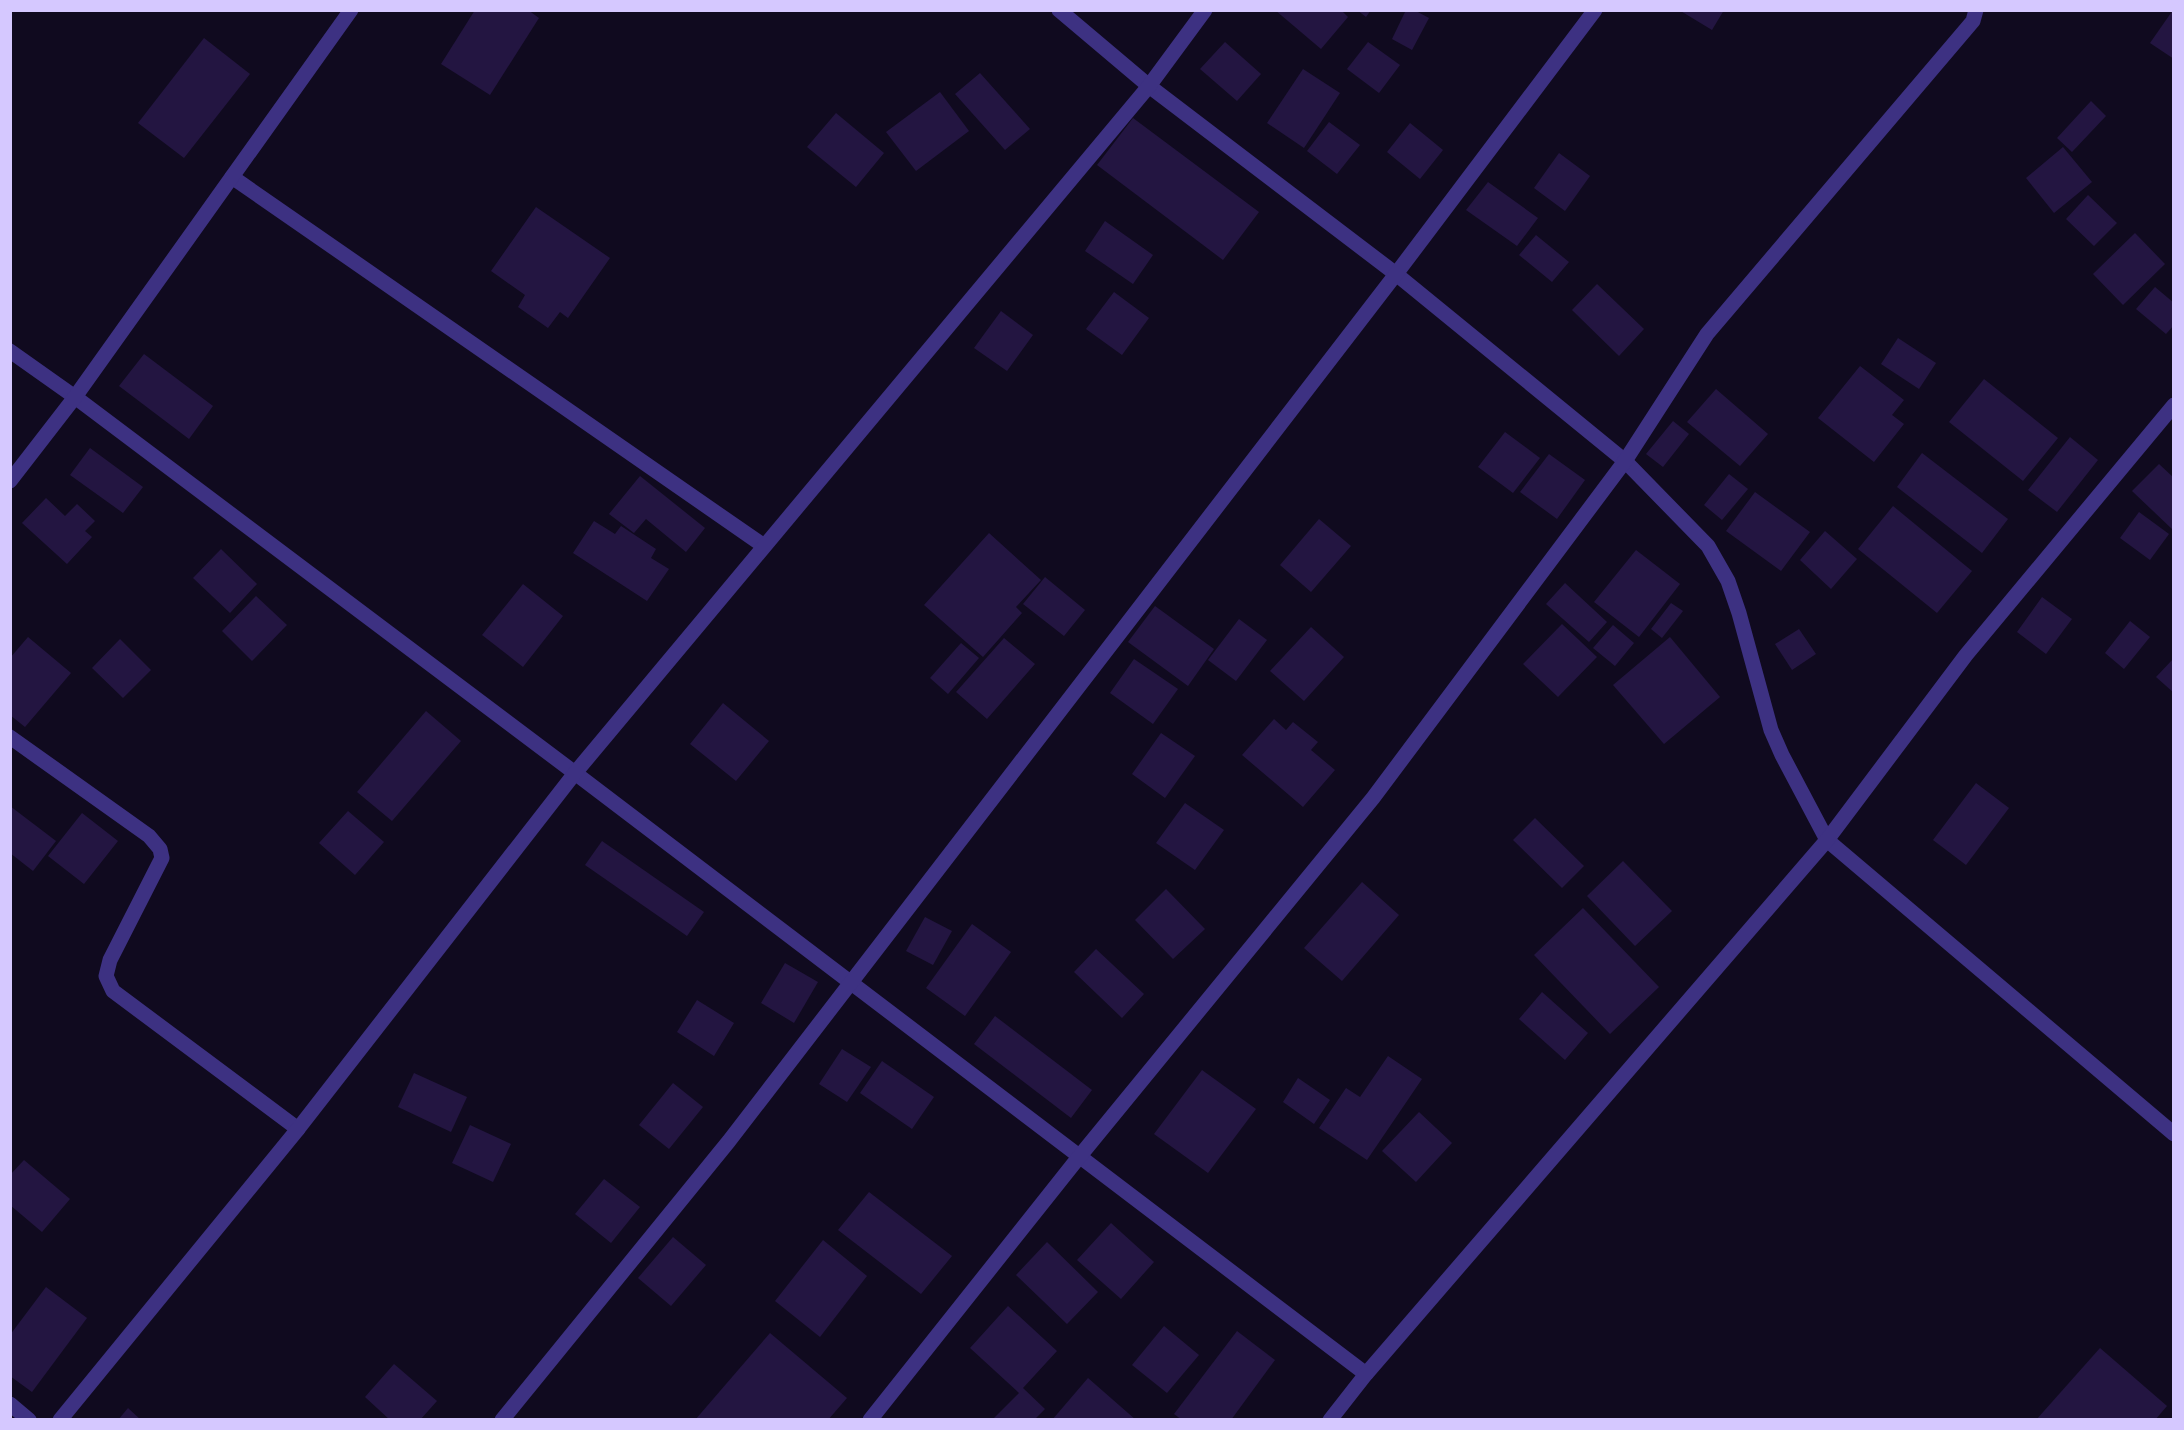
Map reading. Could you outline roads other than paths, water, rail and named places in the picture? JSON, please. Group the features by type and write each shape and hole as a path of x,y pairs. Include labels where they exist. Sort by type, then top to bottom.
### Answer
{"street":[{"path":"10,481 75,397 351,10"},
{"path":"1059,10 1149,86 1396,274 1625,461 1708,546 1728,581 1771,730 1782,756 1827,840 2174,1134"},
{"path":"60,1419 298,1129 575,773 1149,86 1205,10"},
{"path":"502,1419 729,1141 852,983 1396,274 1595,10"},
{"path":"870,1419 1079,1157 1373,798 1625,461 1707,334 1973,21 1976,10"},
{"path":"232,177 764,546"},
{"path":"10,351 75,397 575,773 1366,1374"},
{"path":"1330,1419 1366,1374 1827,840 1966,655 2174,405"},
{"path":"10,737 149,836 159,849 162,858 110,960 106,976 113,991 298,1129"},
{"path":"10,1404 29,1419"}]}
